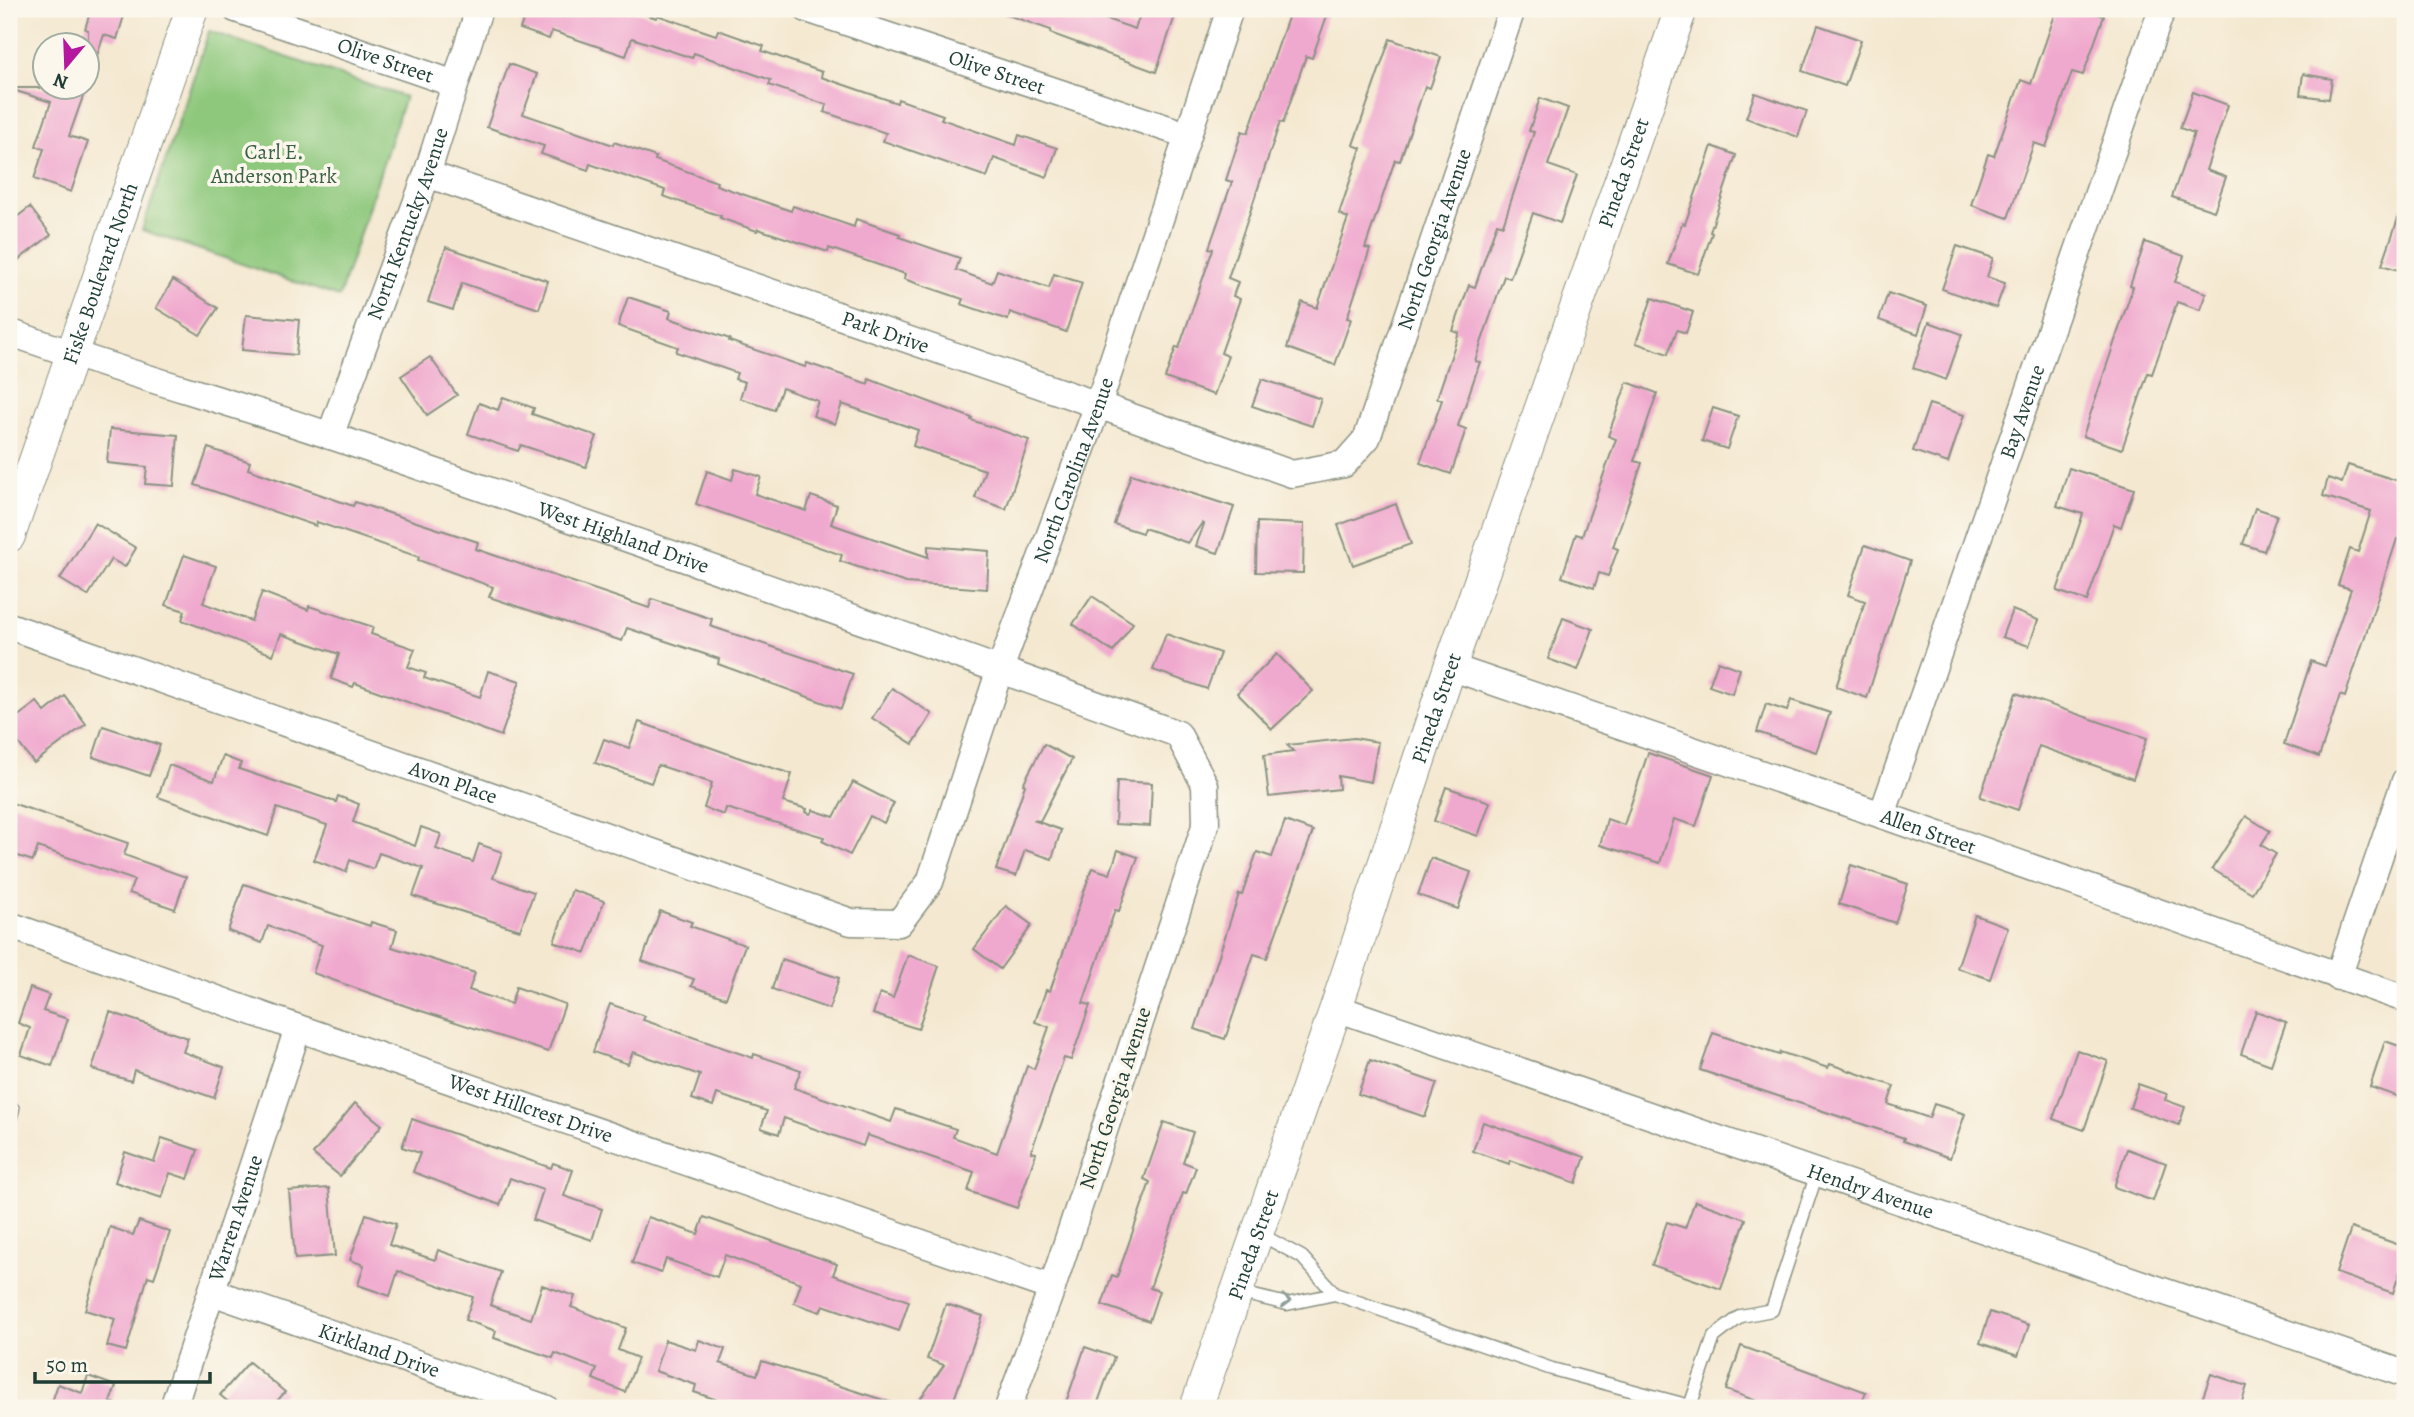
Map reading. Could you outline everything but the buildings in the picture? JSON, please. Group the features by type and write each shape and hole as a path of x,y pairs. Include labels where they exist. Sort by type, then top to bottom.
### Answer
{"street":[{"name":"Fiske Boulevard North","path":"9,536 191,9"},
{"name":"Olive Street","path":"236,9 455,84"},
{"name":"North Kentucky Avenue","path":"330,436 427,174 480,9"},
{"name":"Olive Street","path":"807,9 1187,135"},
{"name":"North Carolina Avenue","path":"899,923 930,882 1000,669 1098,405 1230,9"},
{"name":"North Georgia Avenue","path":"1344,464 1367,438 1512,9"},
{"name":"Pineda Street","path":"1196,1408 1336,1008 1450,667 1681,9"},
{"name":"Bay Avenue","path":"1882,815 2162,9"},
{"name":"Park Drive","path":"427,174 1292,474 1344,464"},
{"name":"West Highland Drive","path":"9,332 72,355 330,436 1000,669 1178,734 1205,785"},
{"name":"Avon Place","path":"9,626 851,922 899,923"},
{"name":"Allen Street","path":"1450,667 2405,999"},
{"path":"2338,977 2405,781"},
{"name":"North Georgia Avenue","path":"1008,1408 1052,1288 1206,823 1205,785"},
{"name":"West Hillcrest Drive","path":"9,925 1052,1288"},
{"name":"Hendry Avenue","path":"1336,1008 2405,1374"},
{"name":"Warren Avenue","path":"173,1408 299,1028"},
{"name":"Kirkland Drive","path":"212,1292 545,1408"}],"lane":[{"path":"9,1108 13,1109 9,1123"},
{"path":"1258,1233 1302,1257 1335,1294 1552,1369 1690,1406 1714,1338 1741,1316 1772,1310 1817,1172"},
{"path":"1237,1292 1287,1304 1335,1294"}],"green space":[{"name":"Carl E. Anderson Park","path":"209,31 405,97 339,297 142,230"}]}
